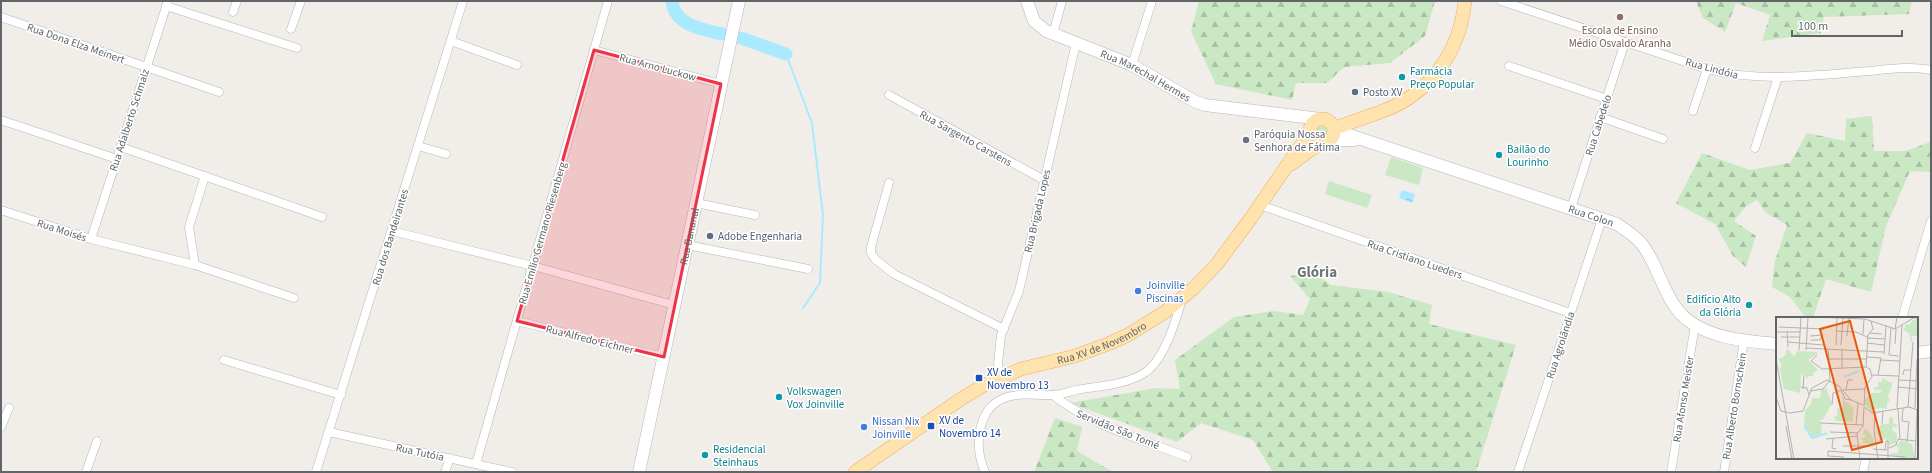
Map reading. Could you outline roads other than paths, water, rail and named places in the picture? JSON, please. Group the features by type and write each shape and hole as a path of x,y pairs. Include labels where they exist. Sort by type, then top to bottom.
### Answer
{"main road":[{"name":"Rua XV de Novembro","path":"1323,119 1363,117 1384,111 1405,100 1428,83 1438,73 1454,45 1462,21 1465,1"},
{"name":"Rua XV de Novembro","path":"1284,170 1331,135 1363,117"},
{"path":"1323,119 1331,123 1331,135 1318,142 1315,141 1310,130 1314,121 1323,119"},
{"name":"Rua XV de Novembro","path":"856,472 961,399 1000,377 1021,369 1075,356 1108,344 1146,325 1182,298 1217,264 1260,205 1310,130"}],"street":[{"path":"233,12 237,1"},
{"path":"291,29 300,1"},
{"name":"Rua dos Bandeirantes","path":"316,472 463,1"},
{"name":"Rua Emílio Germano Riesenberg","path":"476,464 608,1"},
{"name":"Rua Bananal","path":"639,472 739,1"},
{"name":"Rua Marechal Hermes","path":"1027,1 1034,21 1042,28 1053,34 1132,65 1175,91 1205,105 1323,119"},
{"path":"1053,34 1062,1"},
{"path":"1132,65 1152,1"},
{"name":"Rua Lindóia","path":"1501,1 1707,69 1739,76 1778,77 1902,68 1931,70"},
{"path":"167,3 297,48"},
{"name":"Rua Adalberto Schmalz","path":"91,240 167,3"},
{"name":"Rua Dona Elza Meinert","path":"1,17 220,92"},
{"path":"450,41 517,65"},
{"name":"Rua Cabedelo","path":"1571,208 1625,42"},
{"name":"Rua Brigada Lopes","path":"1000,377 998,348 1019,291 1076,43"},
{"name":"Rua Arno Luckow","path":"594,50 721,84"},
{"path":"1509,66 1607,99"},
{"path":"1692,111 1707,69"},
{"path":"1755,148 1778,77"},
{"name":"Rua Sargento Carstens","path":"888,95 1044,180"},
{"name":"Rua Marechal Hermes","path":"1285,114 1310,130"},
{"path":"1600,117 1663,139"},
{"path":"1,120 117,159"},
{"name":"Rua Colon","path":"1331,135 1361,140 1571,208 1602,219 1626,230 1641,243 1678,311 1695,325 1724,336 1776,344"},
{"path":"418,146 446,154"},
{"path":"121,147 322,217"},
{"path":"195,265 189,227 205,176"},
{"path":"889,183 871,247 871,253 875,259 894,274 1004,329"},
{"path":"696,203 755,215"},
{"name":"Rua Cristiano Lueders","path":"1260,205 1570,314"},
{"name":"Rua Moisés","path":"1,210 91,240 195,265 294,298"},
{"name":"Rua Agrolândia","path":"1518,472 1602,219"},
{"path":"1902,317 1931,221"},
{"path":"392,231 533,266 674,305"},
{"path":"687,245 808,269"},
{"path":"985,472 982,463 979,440 980,428 990,408 1007,396 1018,394 1053,395 1125,381 1138,377 1147,372 1153,366 1162,351 1176,319 1182,298"},
{"name":"Rua Alfredo Eichner","path":"517,321 664,357"},
{"name":"Rua Afonso Meister","path":"1672,472 1695,325"},
{"name":"Rua Alberto Bornschein","path":"1724,472 1744,340"},
{"path":"1918,353 1931,350"},
{"path":"224,360 340,395"},
{"name":"Servidão São Tomé","path":"1053,395 1070,409 1088,419 1187,457"},
{"path":"1,427 9,408"},
{"name":"Rua Tutóia","path":"329,432 512,472"},
{"path":"88,471 96,441"},
{"path":"446,472 450,458"},
{"path":"1863,472 1866,459"}],"water":[{"path":"1402,190 1415,194 1412,203 1399,198"}],"waterway":[{"path":"672,1 678,16 684,21 698,28 722,34"},
{"path":"741,38 786,54"},
{"path":"786,54 812,123 823,215 820,283 803,308"}],"place":[{"name":"Escola de Ensino Médio Osvaldo Aranha","path":"1620,17"},
{"name":"Farmácia Preço Popular","path":"1402,77"},
{"name":"Posto XV","path":"1355,92"},
{"name":"Paróquia Nossa Senhora de Fátima","path":"1246,140"},
{"name":"Bailão do Lourinho","path":"1499,155"},
{"name":"Adobe Engenharia","path":"710,236"},
{"name":"Joinville Piscinas","path":"1138,291"},
{"name":"Edifício Alto da Glória","path":"1749,305"},
{"name":"XV de Novembro 13","path":"979,378"},
{"name":"Volkswagen Vox Joinville","path":"779,397"},
{"name":"XV de Novembro 14","path":"931,426"},
{"name":"Nissan Nix Joinville","path":"864,427"},
{"name":"Residencial Steinhaus","path":"705,455"}],"district":[{"name":"Glória","path":"1317,272"}]}
